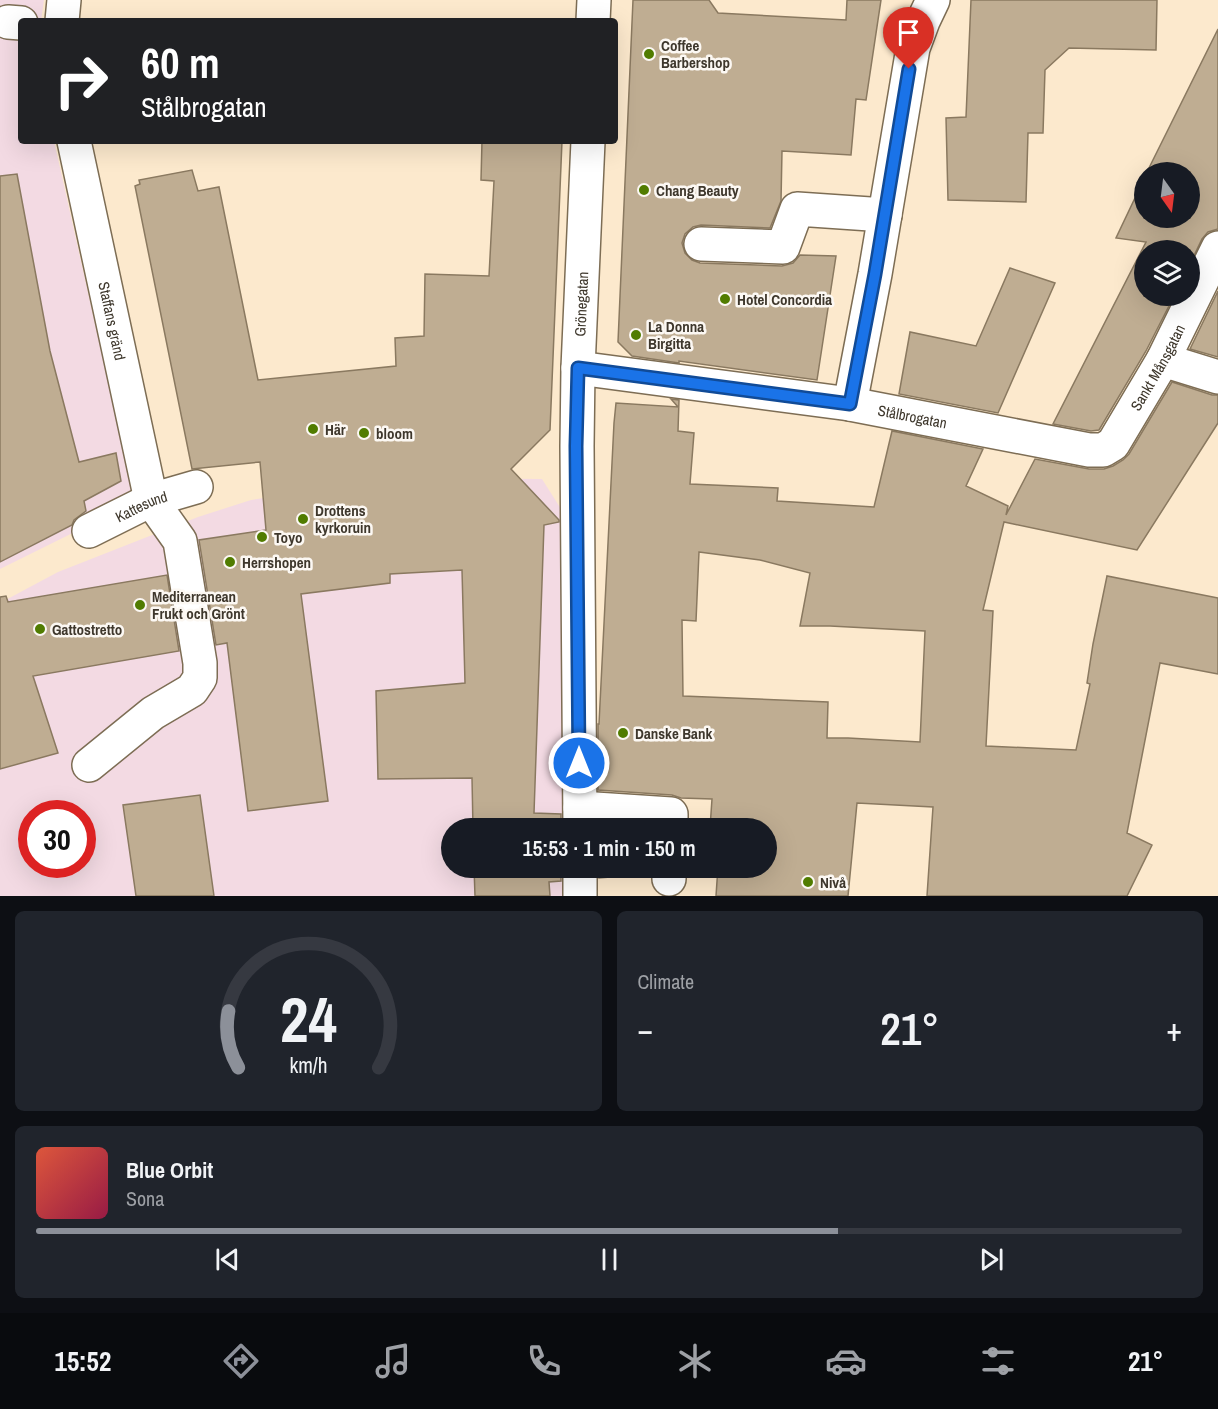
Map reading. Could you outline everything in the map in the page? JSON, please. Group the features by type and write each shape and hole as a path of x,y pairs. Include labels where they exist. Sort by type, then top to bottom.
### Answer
{"street":[{"path":"62,18 64,0"},
{"path":"593,18 594,0"},
{"path":"850,404 913,48 933,0"},
{"name":"Staffans gränd","path":"75,144 151,500"},
{"name":"Grönegatan","path":"580,818 576,446 588,144"},
{"path":"700,244 783,247 797,209 885,215"},
{"name":"Sankt Månsgatan","path":"1103,450 1113,444 1163,360 1218,248"},
{"path":"1163,360 1218,377"},
{"name":"Stålbrogatan","path":"578,368 850,404 1089,450 1103,450"},
{"name":"Kattesund","path":"89,531 151,500 196,487"},
{"path":"89,765 153,712 192,690 200,678 200,663 180,541 151,500"},
{"path":"580,818 671,814 671,818"},
{"path":"580,878 580,896"}],"shaded area":[{"path":"0,0 44,0 41,18 18,18 18,144 55,144 133,493 107,516 0,569"},
{"path":"393,478 542,479 561,509 568,818 441,818 441,878 569,878 570,896 0,896 0,603 58,572 198,517 251,500"}],"building":[{"path":"633,0 709,0 718,13 846,20 847,0 881,0 866,100 856,99 851,155 782,151 781,201 770,228 701,225 693,227 685,234 682,243 685,253 692,260 700,263 782,266 793,263 800,255 836,256 817,380 632,356 618,342"},
{"path":"971,0 1157,0 1156,50 1069,48 1045,70 1043,133 1028,133 1026,202 948,200 946,118 966,117"},
{"path":"1218,29 1218,229 1208,232 1200,243 1200,240 1134,240 1116,238 1134,200 1134,228 1200,228 1200,162 1152,162"},
{"path":"482,144 562,144 550,430 511,469 559,520 559,522 544,525 534,813 561,814 561,818 473,818 472,778 378,779 376,691 465,683 462,570 390,574 390,583 301,594 328,801 248,811 227,643 216,645 199,540 266,530 260,462 192,469 135,186 140,184 139,180 192,170 198,191 219,187 258,380 396,366 395,338 424,336 425,274 489,276 494,181 481,180"},
{"path":"17,174 50,351 79,462 116,453 121,481 84,501 86,511 74,520 72,525 0,562 0,176"},
{"path":"1134,265 1134,306 1169,306 1146,351 1099,430 1091,431 1053,424"},
{"path":"1010,268 1055,283 998,413 899,394 910,332 976,346"},
{"path":"1218,291 1218,357 1190,349"},
{"path":"1172,382 1218,395 1218,423 1137,550 1004,522 983,610 993,611 986,746 1076,750 1090,684 1087,683 1093,644 1107,576 1218,598 1218,674 1160,663 1127,833 1152,845 1127,896 927,896 933,807 857,803 848,896 716,896 717,878 777,878 777,818 711,818 712,799 598,790 598,724 616,403 678,407 671,399 679,400 678,431 694,433 690,484 778,488 777,501 874,507 892,431 983,449 966,486 1008,506 1006,515 1035,459 1089,469 1104,469 1123,460 1129,454","holes":["699,552 760,560 810,573 800,626 925,631 920,742 827,738 828,702 683,696 682,620 696,621"]},
{"path":"167,575 179,651 33,676 58,753 0,769 0,597 6,596 8,602"},
{"path":"200,795 214,896 136,896 123,805"},
{"path":"474,878 561,878 561,881 549,882 550,896 475,896"}],"place":[{"name":"Coffee Barbershop","path":"649,54"},
{"name":"Chang Beauty","path":"644,190"},
{"name":"Hotel Concordia","path":"725,299"},
{"name":"La Donna Birgitta","path":"636,335"},
{"name":"Här","path":"313,429"},
{"name":"bloom","path":"364,433"},
{"name":"Drottens kyrkoruin","path":"303,519"},
{"name":"Toyo","path":"262,537"},
{"name":"Herrshopen","path":"230,562"},
{"name":"Mediterranean Frukt och Grönt","path":"140,605"},
{"name":"Gattostretto","path":"40,629"},
{"name":"Danske Bank","path":"623,733"},
{"name":"Nivå","path":"808,882"}],"route":[{"path":"579,763 576,446 578,368 850,404 875,274 909,69"}]}
